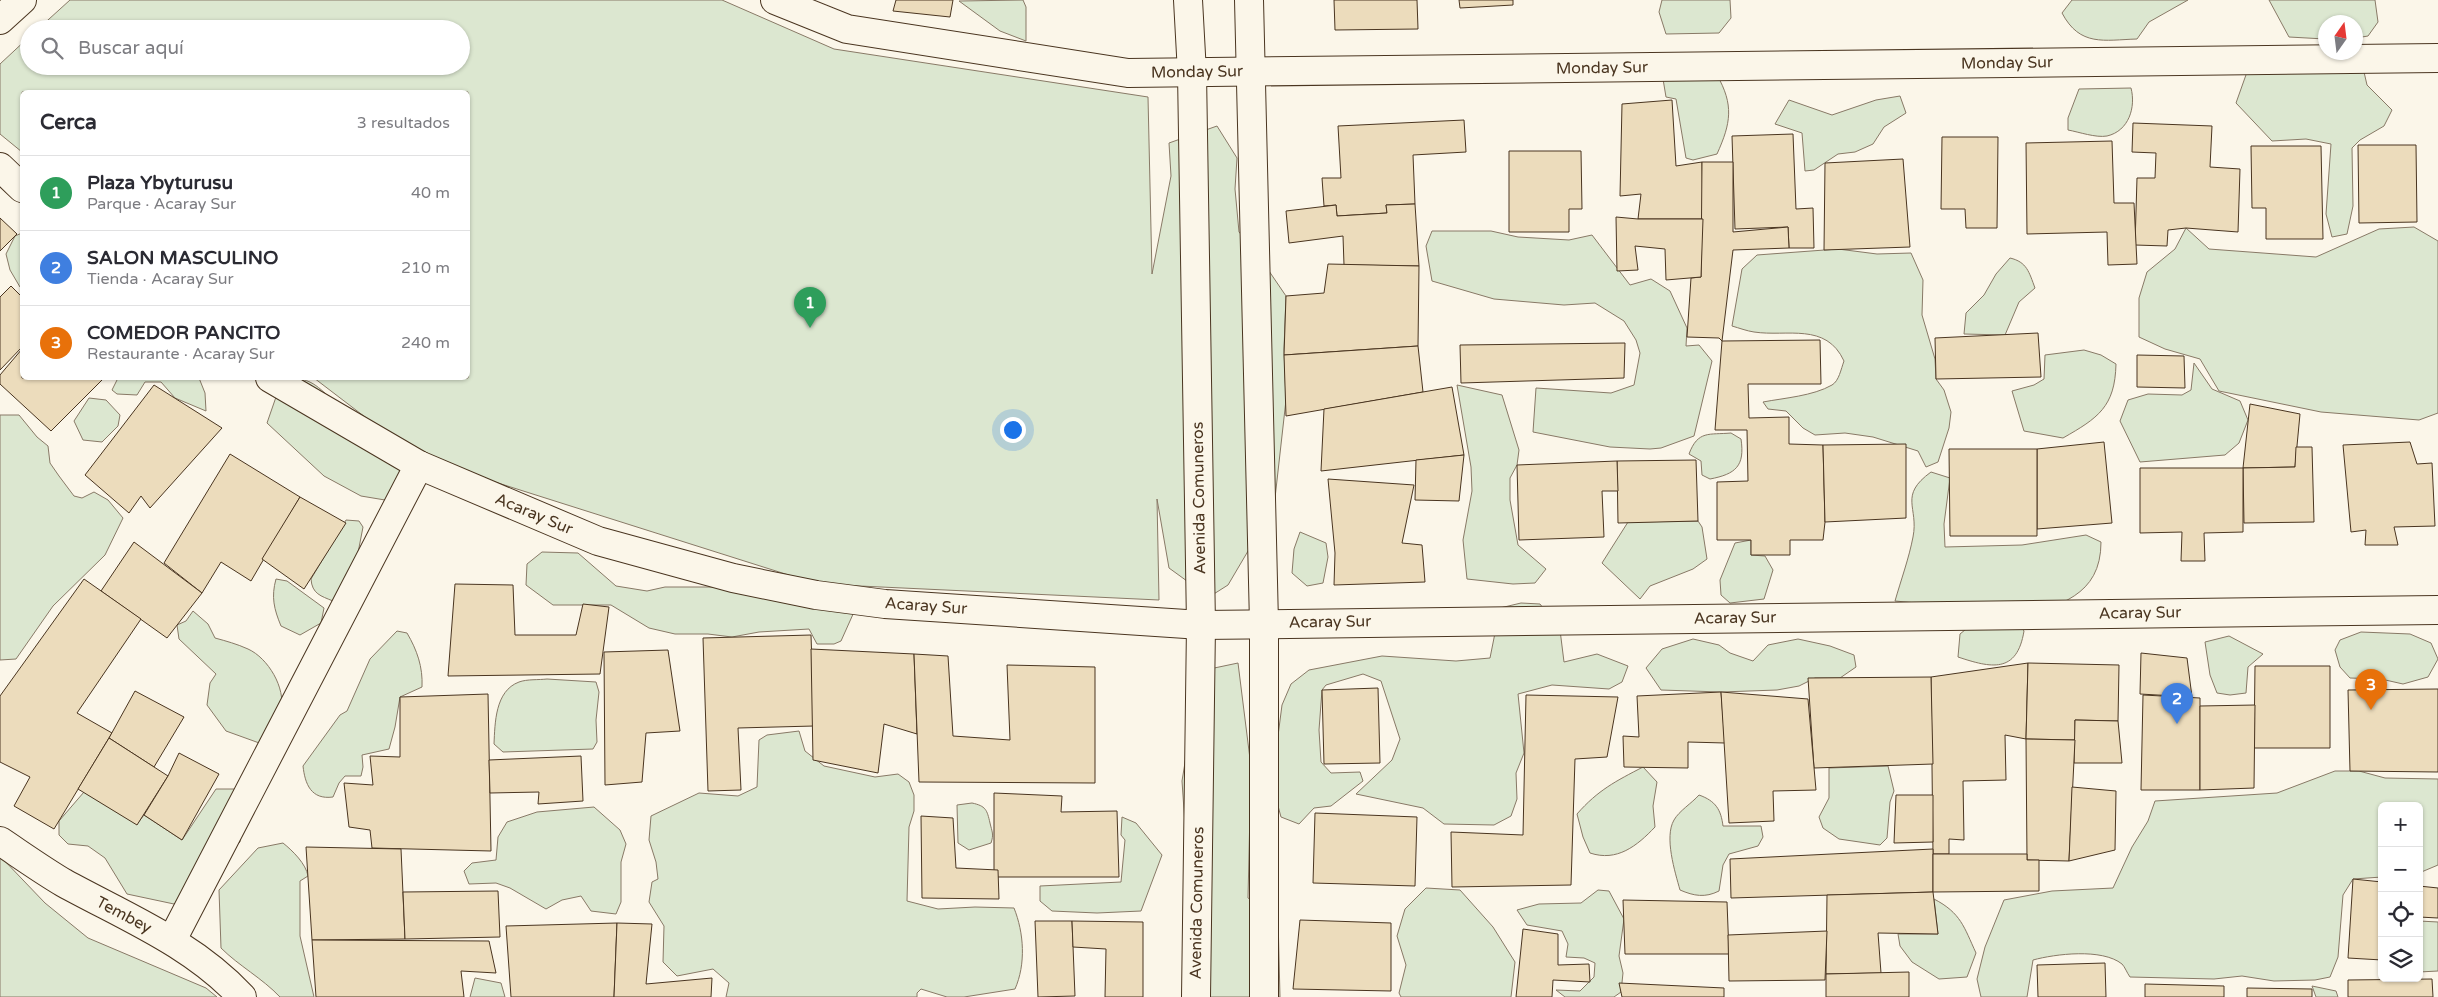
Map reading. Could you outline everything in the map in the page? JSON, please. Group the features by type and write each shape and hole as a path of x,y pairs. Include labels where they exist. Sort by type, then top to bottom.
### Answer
{"street":[{"path":"0,20 22,0"},
{"name":"Monday Sur","path":"775,0 847,29 1128,73 2438,58"},
{"name":"Avenida Comuneros","path":"1188,0 1192,73 1201,625 1196,997"},
{"path":"1249,0 1249,72 1264,623 1264,997"},
{"path":"0,167 20,186"},
{"name":"Acaray Sur","path":"273,380 419,465 598,541 733,578 816,595 885,604 1201,625 2438,610"},
{"path":"172,940 419,465"},
{"name":"Tembey","path":"0,841 62,882 172,940 226,979 242,997"}],"green space":[{"path":"70,0 722,0 834,49 1148,97 1152,274 1171,176 1169,143 1217,126 1237,158 1235,189 1239,232 1254,249 1286,296 1284,349 1286,400 1274,507 1228,585 1209,597 1169,568 1157,499 1159,600 817,584 419,458 408,459 391,501 361,496 324,476 267,423 276,397 289,380 303,380 313,384 347,411 386,433 317,380 470,380 470,90 20,90 20,150 0,134 0,64 20,45 20,75 470,75 470,20 48,20"},
{"path":"1023,0 1026,7 1026,41 1000,31 959,1"},
{"path":"1662,0 1730,0 1731,18 1719,33 1666,34 1659,12"},
{"path":"2072,0 2188,0 2149,22 2137,39 2104,40 2085,36 2077,32 2069,24 2062,13"},
{"path":"2269,0 2375,0 2378,22 2368,36 2363,37 2363,15 2318,15 2318,39 2289,37"},
{"path":"2361,60 2367,85 2392,110 2384,126 2360,140 2352,148 2353,206 2347,234 2332,237 2326,214 2331,144 2306,139 2272,141 2236,103 2247,72"},
{"path":"1661,67 1717,75 1726,96 1729,114 1725,133 1717,154 1693,160 1686,158 1676,99 1666,97"},
{"path":"2131,88 2132,103 2129,117 2126,124 2115,133 2107,136 2098,136 2068,130 2068,118 2079,89"},
{"path":"1900,96 1906,113 1884,127 1873,144 1855,152 1838,154 1814,170 1805,171 1802,133 1775,124 1789,100 1832,115 1876,100"},
{"path":"2414,227 2438,241 2438,413 2419,420 2321,412 2219,391 2200,359 2165,349 2139,337 2139,298 2147,272 2175,249 2186,228 2209,249 2316,257 2379,229"},
{"path":"1432,231 1491,231 1518,237 1569,240 1592,235 1630,285 1651,279 1670,291 1687,328 1686,346 1699,345 1712,361 1694,436 1661,448 1650,449 1610,447 1533,432 1536,388 1611,393 1634,385 1640,353 1636,340 1624,321 1595,303 1564,305 1494,299 1432,281 1426,246"},
{"path":"20,234 20,287 10,270 6,254 15,236"},
{"path":"1838,249 1877,254 1911,253 1923,280 1922,315 1935,359 1936,379 1944,390 1951,412 1949,428 1938,462 1926,467 1918,451 1873,437 1845,433 1815,435 1803,428 1786,411 1768,409 1763,402 1807,394 1832,385 1838,378 1844,361 1836,349 1827,341 1816,336 1754,332 1732,326 1742,269 1757,255"},
{"path":"2010,258 2024,265 2035,288 2019,302 2005,335 1964,334 1966,313 1984,295 1996,274"},
{"path":"2084,350 2101,355 2116,364 2112,391 2102,410 2086,424 2063,438 2024,431 2012,391 2034,385 2044,379 2045,355"},
{"path":"2194,363 2212,389 2240,401 2248,420 2239,443 2225,455 2140,462 2120,421 2128,400 2148,394 2182,395 2191,390"},
{"path":"117,380 200,380 205,393 206,411 175,398 161,382 145,382 137,395 117,394 112,390"},
{"path":"1457,385 1502,395 1519,450 1517,465 1510,478 1510,500 1518,545 1546,569 1535,583 1513,584 1467,579 1463,540 1472,491 1471,467"},
{"path":"89,398 106,400 120,415 118,426 102,442 83,440 74,421"},
{"path":"0,415 19,415 37,437 48,446 50,463 74,496 82,498 94,492 108,500 123,518 105,555 53,606 16,659 0,660"},
{"path":"1731,433 1741,439 1742,456 1737,467 1719,477 1710,479 1702,475 1701,461 1689,454 1692,446 1700,437 1705,435"},
{"path":"1931,472 1950,478 1944,524 1945,547 2022,545 2086,535 2101,542 2099,561 2094,575 2085,587 2061,603 2016,619 2024,631 2021,645 2009,661 1992,665 1981,664 1958,657 1960,634 1976,621 1928,604 1895,601 1913,537 1912,495 1921,480"},
{"path":"346,520 359,521 363,527 357,558 333,601 315,591 311,579"},
{"path":"1698,521 1702,527 1707,559 1693,569 1650,586 1640,599 1602,563 1628,522"},
{"path":"1300,532 1326,543 1328,557 1323,583 1307,586 1292,573 1294,549"},
{"path":"1751,540 1751,555 1765,556 1773,570 1764,599 1730,603 1721,595 1720,580 1735,543"},
{"path":"542,552 578,553 616,586 647,591 665,587 735,587 854,612 841,641 834,644 817,644 809,629 759,632 732,637 708,634 675,634 649,628 611,605 553,605 526,585 527,564"},
{"path":"276,579 287,581 324,608 321,623 300,635 281,626 274,603"},
{"path":"1521,603 1540,604 1560,630 1564,662 1597,654 1628,666 1622,682 1609,689 1552,685 1518,694 1524,753 1516,773 1517,799 1511,816 1494,825 1444,824 1423,808 1356,794 1392,760 1400,739 1381,681 1363,674 1326,685 1322,690 1319,730 1321,762 1331,773 1360,772 1363,781 1331,806 1314,808 1299,824 1281,817 1274,791 1275,759 1282,705 1291,684 1309,670 1382,656 1456,661 1490,658 1500,608"},
{"path":"193,611 208,624 215,638 255,653 269,666 274,675 281,692 281,710 262,744 226,731 207,705 210,683 216,674 179,639 177,625 186,621"},
{"path":"397,631 407,633 414,646 419,659 422,687 400,697 389,749 362,755 363,767 361,776 345,776 339,783 333,797 319,796 308,785 303,766 340,715 347,711 370,659"},
{"path":"2361,632 2410,634 2431,643 2438,659 2428,677 2403,684 2381,679 2350,678 2340,667 2335,650 2340,640"},
{"path":"2229,636 2263,654 2248,667 2246,693 2230,695 2217,693 2210,675 2205,642"},
{"path":"1693,639 1719,645 1730,653 1753,661 1768,645 1798,639 1830,646 1854,655 1856,667 1840,678 1815,678 1799,686 1777,690 1721,692 1661,690 1646,668 1662,649"},
{"path":"1238,663 1251,767 1248,898 1278,917 1280,997 1182,997 1190,898 1182,781 1200,671"},
{"path":"547,679 596,682 599,692 596,720 597,742 593,749 503,752 494,744 498,708 505,693 511,686 519,682"},
{"path":"799,731 805,751 824,766 875,777 898,774 909,782 914,795 914,811 909,827 907,901 938,909 975,907 1014,908 1022,938 1021,969 1015,989 964,997 947,997 921,989 917,993 917,997 726,997 729,983 713,969 677,976 663,962 664,926 649,902 652,882 658,879 656,862 649,840 651,816 699,793 738,796 757,787 759,740 767,735"},
{"path":"1888,766 1894,791 1890,802 1887,838 1880,845 1839,839 1823,828 1819,817 1829,798 1829,768"},
{"path":"1643,767 1657,782 1653,806 1655,827 1634,846 1618,854 1600,855 1590,853 1583,837 1577,814 1600,792"},
{"path":"2335,771 2359,771 2385,778 2438,779 2438,865 2423,871 2423,802 2378,802 2378,877 2353,879 2343,895 2338,957 2330,977 2315,980 2274,981 2242,976 2214,979 2130,977 2122,964 2113,959 2091,954 2066,954 2033,960 2027,997 1981,997 1977,979 1985,947 2004,900 2052,891 2113,888 2132,847 2148,821 2155,801 2277,793"},
{"path":"216,789 238,789 242,814 240,842 174,904 127,894 105,858 88,846 68,844 59,835 59,821 84,792 137,824 144,815 182,840"},
{"path":"1699,795 1714,803 1721,815 1723,826 1761,826 1763,837 1758,846 1729,854 1723,865 1719,891 1704,895 1690,894 1680,890 1670,845 1671,827 1674,820"},
{"path":"972,803 983,807 987,812 992,837 991,843 969,850 958,843 957,805"},
{"path":"594,807 620,830 626,844 621,862 621,902 616,914 591,911 581,896 562,900 546,909 510,888 496,883 469,884 464,871 472,863 496,860 498,837 507,822 537,812"},
{"path":"1122,817 1136,823 1162,855 1141,911 1097,913 1052,911 1040,901 1040,886 1121,882 1125,840 1121,835"},
{"path":"283,843 302,862 307,871 308,876 300,881 300,936 314,997 280,997 221,948 219,890 258,848"},
{"path":"0,856 45,903 88,938 206,988 217,997 0,997"},
{"path":"1426,888 1460,890 1493,927 1515,962 1511,997 1401,997 1399,993 1406,965 1397,936 1405,909"},
{"path":"1598,890 1609,891 1624,919 1619,956 1623,973 1621,992 1614,997 1565,997 1556,990 1580,991 1594,977 1595,963 1584,958 1566,957 1568,944 1562,931 1527,925 1517,910 1539,904 1581,903"},
{"path":"1934,899 1943,904 1961,921 1976,953 1967,977 1939,979 1912,962 1900,946 1898,934 1938,934"},
{"path":"2423,921 2438,922 2438,971 2423,972"},
{"path":"475,978 501,983 505,997 470,997"},
{"path":"2312,986 2336,991 2338,997 2316,997"}],"building":[{"path":"896,0 953,0 950,17 893,11"},
{"path":"1334,0 1417,0 1418,29 1335,30"},
{"path":"1459,0 1513,0 1513,5 1460,8"},
{"path":"1672,100 1676,166 1702,162 1703,219 1638,219 1641,194 1620,196 1622,104"},
{"path":"1464,120 1466,152 1413,155 1415,204 1386,205 1387,213 1337,216 1336,205 1324,206 1322,178 1341,178 1338,126"},
{"path":"2133,123 2212,126 2210,167 2240,169 2238,232 2186,228 2168,230 2167,246 2135,245 2137,178 2155,178 2156,153 2132,152"},
{"path":"1793,134 1796,209 1813,208 1814,248 1789,248 1788,227 1735,229 1732,136"},
{"path":"1942,137 1998,137 1997,228 1966,228 1965,209 1941,209"},
{"path":"2112,141 2114,203 2134,203 2137,264 2108,265 2107,232 2027,234 2026,143"},
{"path":"2358,145 2416,145 2417,222 2359,223"},
{"path":"2251,146 2321,146 2323,239 2266,239 2266,208 2252,208"},
{"path":"1509,151 1581,151 1582,209 1569,209 1569,232 1509,232"},
{"path":"1903,159 1910,247 1824,250 1825,163"},
{"path":"1702,162 1733,162 1733,232 1788,227 1789,248 1733,250 1722,341 1719,338 1687,337 1691,278 1701,277"},
{"path":"1415,204 1419,266 1344,265 1343,236 1289,243 1286,211 1336,205 1337,216 1387,213 1386,205"},
{"path":"1616,217 1703,219 1701,277 1666,280 1665,249 1635,246 1638,270 1617,271"},
{"path":"0,218 17,234 0,251"},
{"path":"1328,264 1419,266 1418,346 1284,355 1286,296 1324,293"},
{"path":"11,286 20,295 20,349 0,370 0,297"},
{"path":"2038,333 2041,377 1936,379 1935,338"},
{"path":"1820,340 1821,384 1748,384 1749,418 1789,417 1789,444 1823,445 1825,522 1823,540 1790,540 1790,555 1751,555 1751,540 1717,540 1717,482 1748,481 1747,430 1715,430 1722,341"},
{"path":"1625,343 1624,378 1461,383 1460,345"},
{"path":"1418,346 1423,392 1286,416 1284,355"},
{"path":"20,351 20,380 102,380 51,431 0,384 0,375"},
{"path":"2137,355 2184,356 2185,388 2137,387"},
{"path":"154,385 222,428 150,508 141,496 129,513 85,475"},
{"path":"1452,387 1464,455 1321,471 1324,409"},
{"path":"2250,404 2300,414 2295,467 2243,468"},
{"path":"2104,442 2112,523 2037,529 2037,449"},
{"path":"2410,442 2417,464 2432,463 2435,526 2394,527 2398,545 2365,545 2366,530 2351,532 2343,445"},
{"path":"1906,444 1906,518 1825,522 1823,445"},
{"path":"2296,447 2312,447 2314,522 2244,523 2243,468 2295,467"},
{"path":"1949,449 2037,449 2037,536 1950,536"},
{"path":"230,454 300,497 251,581 221,562 202,593 164,563"},
{"path":"1464,455 1459,501 1415,500 1416,460"},
{"path":"1696,460 1698,521 1618,523 1617,461"},
{"path":"1617,461 1618,491 1602,491 1604,537 1519,540 1517,465"},
{"path":"2140,468 2243,468 2243,532 2204,533 2205,561 2181,561 2182,532 2140,533"},
{"path":"1328,479 1414,485 1402,543 1422,545 1425,582 1334,585 1335,553"},
{"path":"300,497 346,523 304,589 262,559"},
{"path":"134,542 202,593 167,638 101,591"},
{"path":"84,579 141,619 77,713 112,733 54,829 14,806 30,777 0,762 0,696"},
{"path":"455,584 513,585 515,635 576,635 583,604 609,607 600,674 448,676"},
{"path":"811,635 814,726 738,728 741,790 708,791 703,638"},
{"path":"811,649 914,654 917,734 884,724 878,773 813,760"},
{"path":"668,650 680,731 646,733 642,782 605,785 604,652"},
{"path":"2141,653 2187,658 2192,697 2140,694"},
{"path":"914,654 948,656 953,736 1010,740 1007,665 1095,667 1095,783 919,782"},
{"path":"2028,663 2026,739 2005,735 2006,780 1963,781 1964,840 1949,839 1949,854 1933,854 1931,677"},
{"path":"2028,663 2119,665 2118,721 2075,720 2075,740 2026,739"},
{"path":"2255,666 2330,666 2330,748 2254,748"},
{"path":"1931,677 1933,764 1814,768 1808,678"},
{"path":"1378,688 1380,763 1324,764 1322,690"},
{"path":"2438,689 2438,772 2350,771 2348,690"},
{"path":"135,691 184,717 154,767 109,738"},
{"path":"1721,692 1725,743 1688,742 1688,768 1624,767 1623,736 1639,737 1637,696"},
{"path":"1721,692 1808,699 1816,790 1773,791 1774,821 1729,823"},
{"path":"488,694 491,851 372,848 370,830 349,827 344,783 373,785 370,756 400,757 400,697"},
{"path":"1526,695 1618,697 1607,757 1575,759 1571,885 1452,887 1451,832 1523,835"},
{"path":"2143,695 2200,698 2200,790 2141,790"},
{"path":"2255,705 2254,788 2200,790 2200,706"},
{"path":"2075,720 2118,721 2122,763 2074,763"},
{"path":"109,738 168,776 137,825 78,789"},
{"path":"2026,739 2075,740 2069,861 2027,860"},
{"path":"179,753 219,774 182,840 144,815 168,776"},
{"path":"581,756 583,801 538,804 539,792 490,793 489,760"},
{"path":"2072,787 2116,791 2115,850 2069,861"},
{"path":"994,793 1062,796 1061,812 1117,811 1119,877 994,877"},
{"path":"1896,795 1933,795 1933,842 1894,843"},
{"path":"1315,813 1417,817 1415,886 1313,883"},
{"path":"921,816 953,818 956,868 998,870 999,899 922,898"},
{"path":"306,847 401,849 405,939 312,940"},
{"path":"1933,849 1933,892 1731,898 1730,859"},
{"path":"1933,854 2027,854 2027,860 2039,860 2039,891 1933,892"},
{"path":"2353,879 2378,882 2378,960 2348,958"},
{"path":"2423,886 2438,888 2438,918 2423,917"},
{"path":"498,891 500,937 405,939 403,892"},
{"path":"1933,892 1938,934 1878,933 1881,973 1826,974 1827,895"},
{"path":"1623,900 1727,902 1729,954 1625,954"},
{"path":"1300,920 1391,923 1391,991 1293,989"},
{"path":"1035,921 1072,921 1075,996 1038,997"},
{"path":"1072,921 1143,922 1143,997 1105,997 1106,949 1073,947"},
{"path":"617,923 614,997 511,997 506,926"},
{"path":"617,923 652,924 646,984 712,978 711,997 614,997"},
{"path":"1523,929 1558,934 1558,965 1589,964 1590,982 1553,980 1552,997 1516,997"},
{"path":"1827,931 1825,980 1729,981 1728,935"},
{"path":"312,940 489,941 496,973 461,971 464,997 316,997"},
{"path":"2105,963 2106,997 2038,997 2037,965"},
{"path":"1909,972 1909,997 1826,997 1826,974"},
{"path":"2423,979 2432,979 2433,997 2348,997 2348,980 2423,982"},
{"path":"1619,983 1724,988 1724,997 1622,997"},
{"path":"2145,984 2224,986 2224,997 2145,997"},
{"path":"2247,988 2312,989 2312,997 2247,997"}],"place":[{"name":"Plaza Ybyturusu","path":"810,328"},
{"name":"COMEDOR PANCITO","path":"2371,710"},
{"name":"SALON MASCULINO","path":"2177,724"}]}
